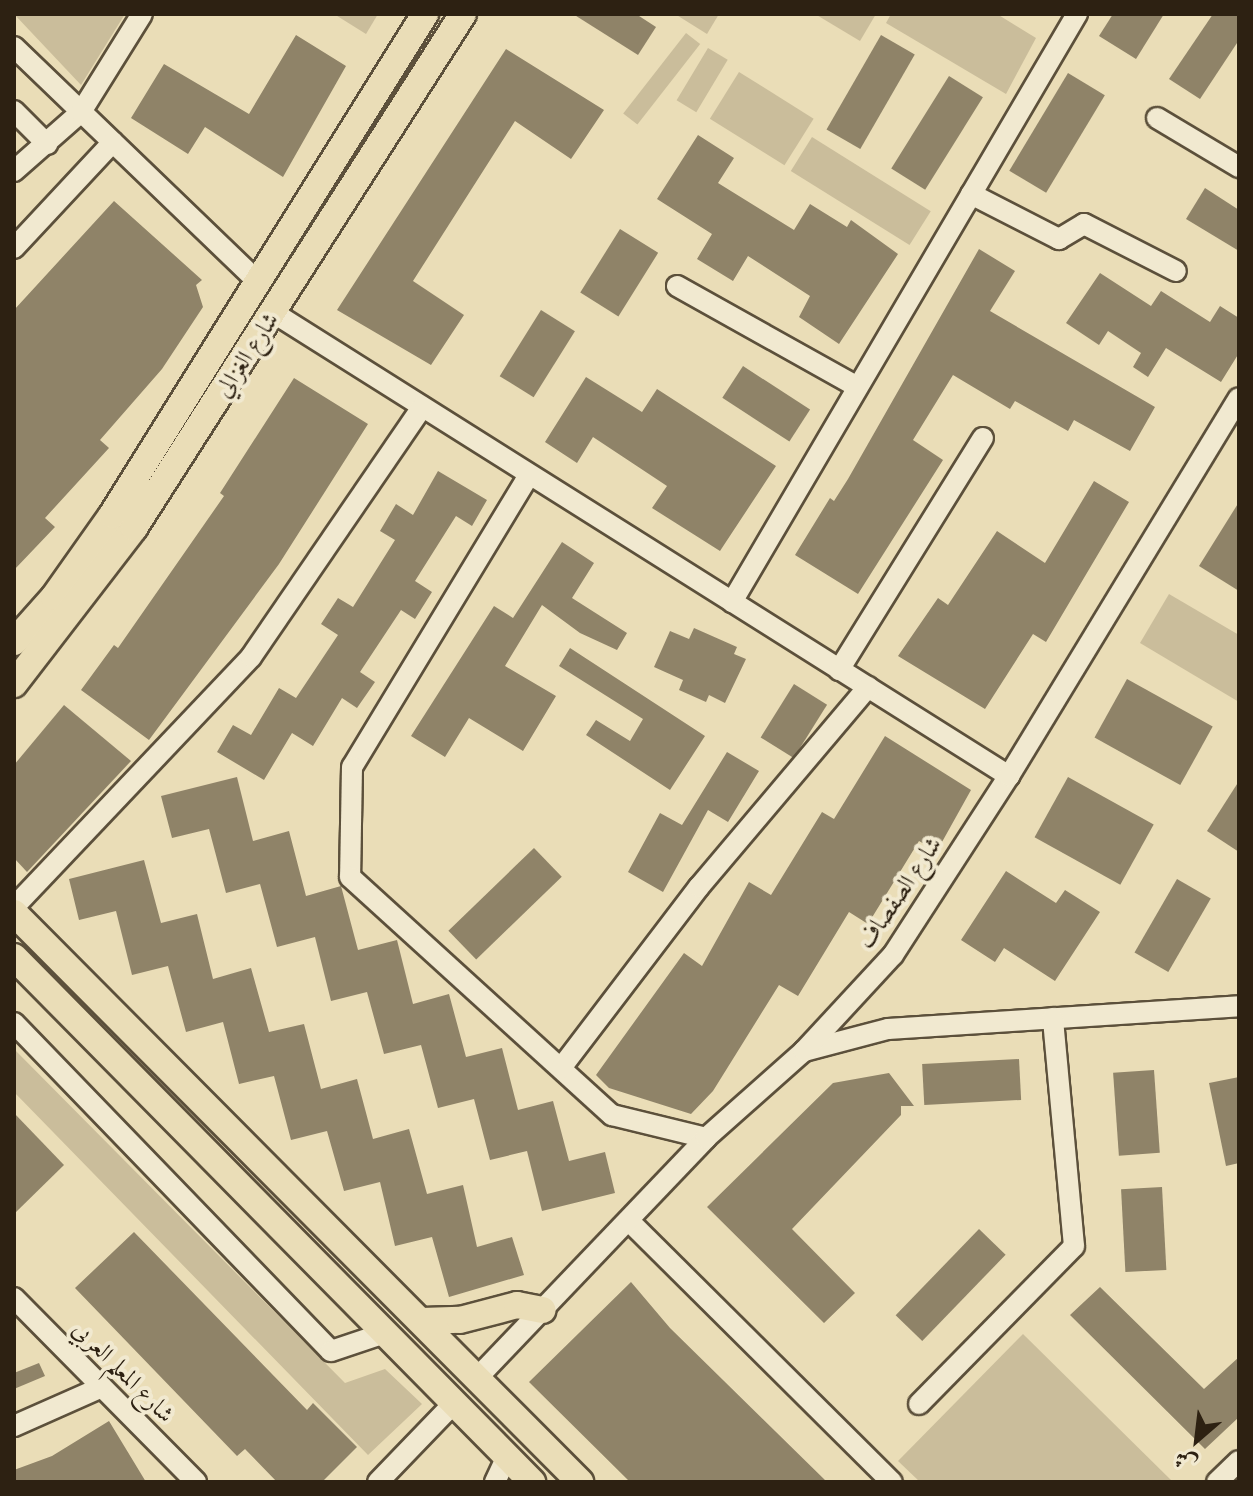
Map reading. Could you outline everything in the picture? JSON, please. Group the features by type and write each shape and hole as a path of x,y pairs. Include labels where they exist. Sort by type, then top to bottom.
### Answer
{"main road":[{"name":"شارع الغزالي","path":"14,642 54,597 112,515 425,14"},
{"name":"شارع الغزالي","path":"14,684 134,528 463,14"},
{"path":"14,913 580,1482"},
{"path":"14,957 532,1482"},
{"path":"422,1321 460,1320 517,1305 543,1310"}],"street":[{"path":"14,171 81,112 142,14"},
{"path":"732,602 1077,14"},
{"path":"14,47 259,283"},
{"path":"14,111 47,144"},
{"path":"1157,118 1239,167"},
{"path":"14,248 113,142"},
{"path":"971,194 1059,239 1084,224 1176,271"},
{"path":"677,286 858,387"},
{"path":"274,313 1009,776"},
{"name":"شارع الصفصاف","path":"478,1377 630,1222 706,1138 804,1051 893,955 1009,776 1239,398"},
{"path":"14,907 251,657 422,407"},
{"path":"839,670 983,438"},
{"path":"529,475 352,767 350,877 612,1115 706,1138"},
{"path":"561,1068 699,887 868,687"},
{"path":"804,1051 888,1029 1239,1006"},
{"path":"919,1404 1074,1246 1053,1018"},
{"path":"14,1023 331,1351 385,1333"},
{"path":"630,1222 892,1482"},
{"name":"شارع المعلم العربي","path":"14,1298 196,1482"},
{"path":"14,1426 102,1387"},
{"path":"378,1482 454,1403"},
{"path":"495,1482 507,1456"},
{"path":"1217,1482 1239,1461"}],"shaded area":[{"path":"14,14 125,14 81,85"},
{"path":"334,14 378,14 366,34"},
{"path":"675,14 719,14 707,34"},
{"path":"815,14 876,14 860,41"},
{"path":"891,14 997,14 1036,38 1006,94 886,23"},
{"path":"686,33 700,44 637,124 623,113"},
{"path":"708,48 728,60 696,112 677,100"},
{"path":"739,72 814,119 784,165 710,119"},
{"path":"812,137 931,211 910,245 791,171"},
{"path":"1169,594 1239,635 1239,702 1140,643"},
{"path":"14,1049 345,1383 385,1369 422,1404 368,1455 14,1092"},
{"path":"1023,1334 1173,1482 920,1482 898,1461"}],"building":[{"path":"573,14 636,14 656,27 638,55"},
{"path":"1113,14 1164,14 1136,59 1099,36"},
{"path":"1213,14 1239,14 1239,40 1200,99 1169,79"},
{"path":"296,35 346,66 283,177 205,127 188,154 131,118 164,64 249,114"},
{"path":"881,35 915,54 860,149 826,129"},
{"path":"506,49 604,110 571,159 515,121 413,281 464,315 431,365 337,310"},
{"path":"1068,73 1105,95 1046,193 1009,171"},
{"path":"949,76 983,97 925,190 891,168"},
{"path":"698,135 734,158 718,183 794,230 810,204 847,227 851,220 898,254 839,344 799,317 810,296 748,256 733,281 697,259 712,234 657,199"},
{"path":"1205,188 1239,210 1239,251 1186,219"},
{"path":"114,201 202,280 196,285 203,307 162,369 100,440 109,448 45,518 55,527 14,570 14,310"},
{"path":"620,229 658,253 618,316 580,293"},
{"path":"979,249 1015,271 990,311 1155,407 1130,451 1074,420 1068,431 1015,401 1010,409 953,375 913,440 943,460 858,594 795,555 830,498 834,501 848,479"},
{"path":"1100,273 1151,306 1161,291 1210,322 1220,306 1239,318 1239,353 1221,382 1166,348 1148,377 1133,367 1141,353 1108,331 1099,345 1066,323"},
{"path":"541,310 575,331 534,397 500,376"},
{"path":"743,366 810,410 789,441 722,398"},
{"path":"586,377 642,412 657,389 776,466 720,551 652,508 667,486 593,437 577,463 545,442"},
{"path":"294,378 368,424 279,564 149,740 81,690 114,645 118,648 224,496 220,493"},
{"path":"438,471 487,500 472,526 456,516 415,581 432,592 415,619 401,610 360,672 375,682 357,708 342,698 313,746 292,733 264,780 217,752 233,725 251,735 279,688 296,698 338,635 321,624 338,598 353,607 395,540 380,531 396,504 413,515"},
{"path":"1094,481 1129,502 1046,642 1033,634 985,709 898,656 938,598 948,605 997,531 1045,563"},
{"path":"1239,502 1239,591 1199,566"},
{"path":"562,542 594,563 572,598 627,633 617,650 580,633 542,605 505,666 556,696 523,751 469,718 445,757 411,736 494,606 513,618"},
{"path":"694,628 737,647 734,654 746,659 725,703 709,695 706,702 679,690 683,680 654,667 670,631 689,639"},
{"path":"570,648 705,736 670,790 586,735 596,720 630,741 643,719 559,666"},
{"path":"1127,679 1213,727 1180,785 1095,738"},
{"path":"794,684 827,705 794,758 761,737"},
{"path":"64,705 131,761 27,872 14,858 14,765"},
{"path":"885,736 971,790 937,851 919,841 868,924 849,912 798,996 779,985 713,1091 691,1114 609,1088 596,1075 684,953 702,966 749,882 771,895 822,812 834,819"},
{"path":"727,752 759,771 728,822 708,810 663,892 628,872 660,813 682,825"},
{"path":"237,777 253,841 289,831 306,896 341,886 358,950 397,940 413,1004 449,994 466,1057 502,1048 518,1110 553,1101 569,1161 605,1152 615,1193 542,1211 527,1151 490,1160 474,1099 438,1108 421,1045 384,1054 367,992 331,1001 315,937 277,947 260,884 226,893 209,829 172,838 161,796"},
{"path":"1068,777 1154,825 1120,885 1035,837"},
{"path":"1239,781 1239,852 1207,831"},
{"path":"534,848 562,877 476,959 448,931"},
{"path":"144,860 161,923 197,914 213,979 251,968 269,1032 304,1024 321,1089 357,1079 373,1139 409,1129 427,1194 463,1185 477,1247 512,1237 524,1275 449,1297 432,1237 395,1246 380,1182 344,1191 327,1131 291,1140 274,1076 239,1084 223,1022 186,1032 168,966 132,975 116,911 79,920 69,879"},
{"path":"1006,871 1056,903 1065,890 1100,912 1055,981 1004,948 995,962 961,940"},
{"path":"1177,879 1211,899 1168,972 1134,953"},
{"path":"1019,1059 1021,1100 924,1105 922,1064"},
{"path":"1154,1070 1160,1153 1119,1156 1113,1073"},
{"path":"889,1073 914,1106 901,1106 901,1115 792,1229 855,1293 824,1323 707,1207 833,1083"},
{"path":"1239,1077 1239,1163 1226,1166 1209,1083"},
{"path":"14,1113 64,1165 14,1214"},
{"path":"1162,1187 1166,1270 1125,1272 1121,1189"},
{"path":"979,1229 1006,1255 922,1341 896,1315"},
{"path":"134,1232 307,1410 313,1403 357,1447 322,1482 277,1482 245,1449 237,1456 75,1288"},
{"path":"631,1282 670,1328 827,1482 630,1482 529,1382"},
{"path":"1100,1287 1204,1389 1239,1357 1239,1417 1205,1449 1070,1315"},
{"path":"39,1363 45,1376 14,1389 14,1373"},
{"path":"109,1421 146,1482 14,1482 14,1470 52,1456"}]}
